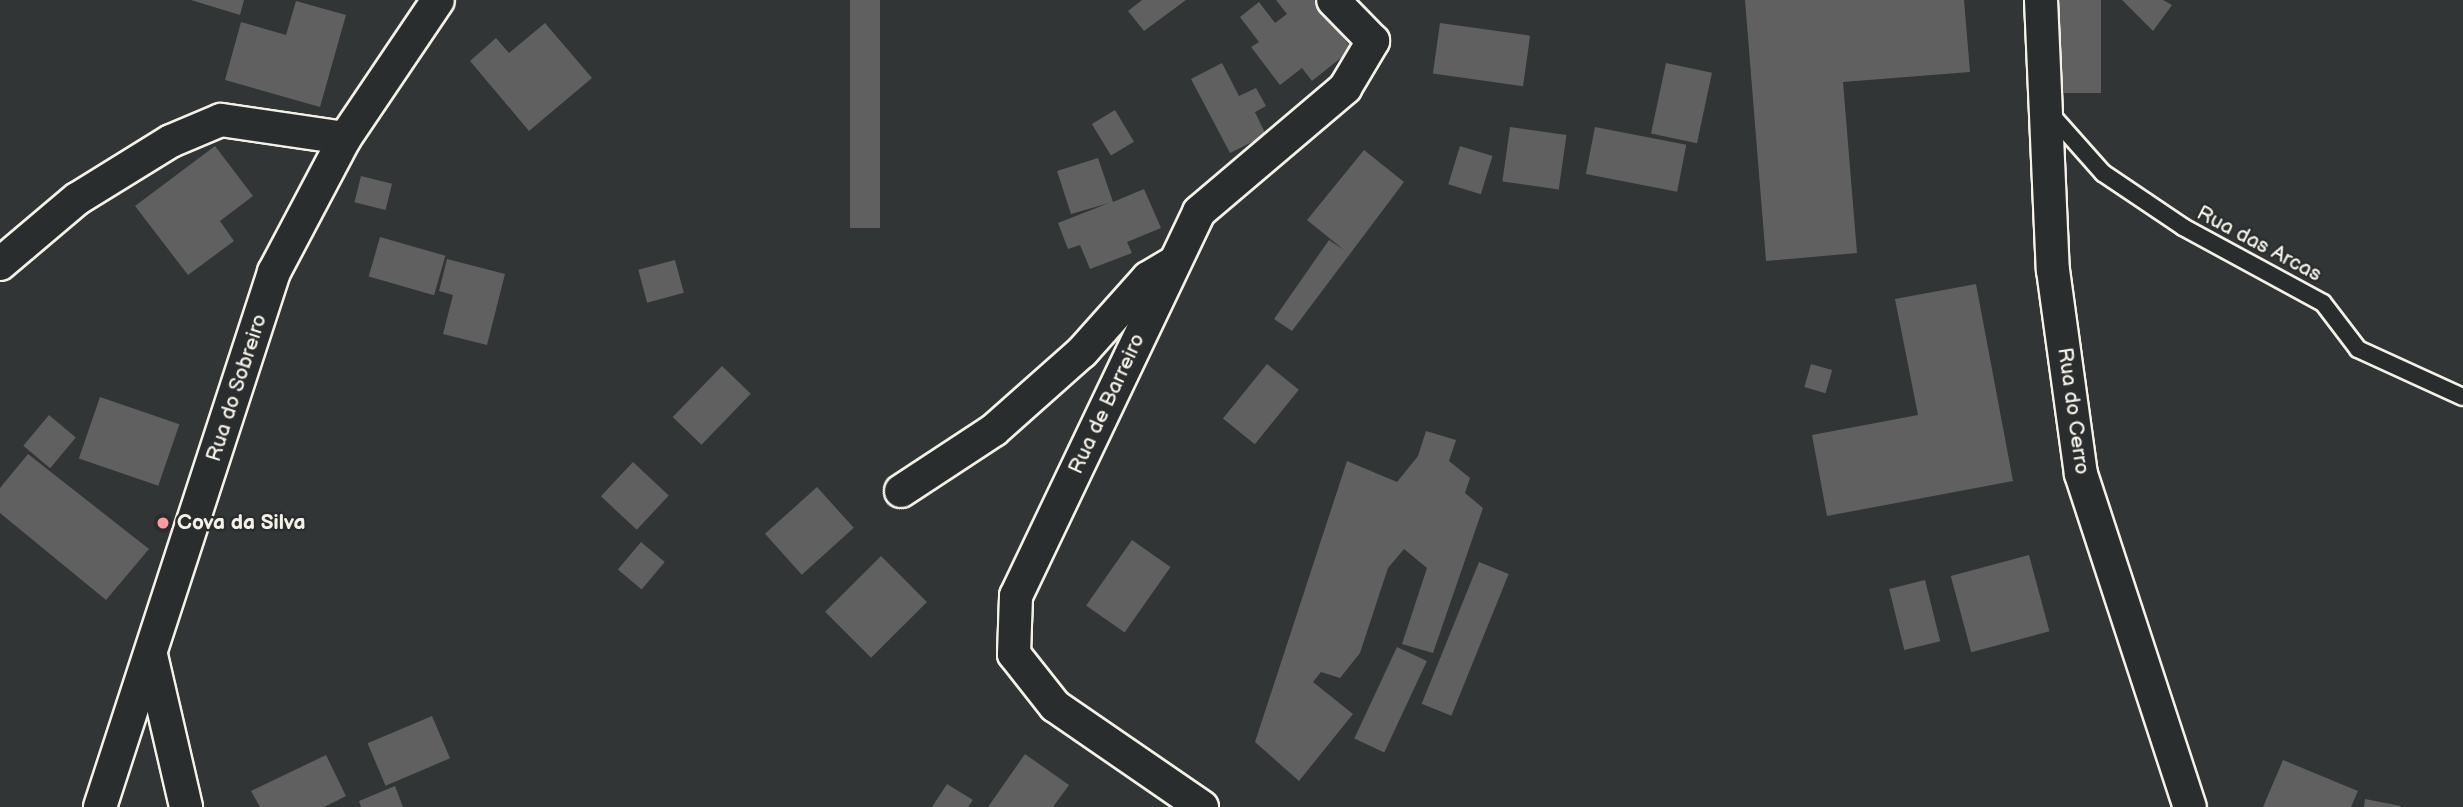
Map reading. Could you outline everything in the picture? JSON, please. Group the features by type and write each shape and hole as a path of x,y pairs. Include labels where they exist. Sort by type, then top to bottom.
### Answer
{"street":[{"name":"Rua do Sobreiro","path":"100,807 274,271 345,138 438,0"},
{"name":"Rua de Barreiro","path":"1202,807 1055,706 1014,654 1016,597 1199,212 1345,88 1373,41 1333,0"},
{"name":"Rua do Cerro","path":"2041,0 2053,270 2081,474 2189,807"},
{"path":"0,264 77,199 171,141 221,120 345,138"},
{"path":"901,491 994,430 1082,352 1148,278 1175,261"},
{"path":"151,655 186,807"}],"lane":[{"name":"Rua das Arcas","path":"2046,109 2103,173 2183,227 2323,303 2358,349 2463,397"}],"building":[{"path":"191,0 244,0 240,15"},
{"path":"850,0 880,0 880,228 850,228"},
{"path":"1142,0 1186,0 1144,31 1128,11"},
{"path":"1276,0 1314,0 1352,49 1312,81 1302,68 1280,85 1251,47 1259,42 1240,17 1259,2 1275,23 1287,14"},
{"path":"1745,0 1964,0 1970,72 1843,82 1857,253 1766,261"},
{"path":"2058,0 2101,0 2101,93 2058,93"},
{"path":"2122,0 2163,0 2172,5 2153,31"},
{"path":"296,1 346,15 320,107 225,80 241,22 286,35"},
{"path":"545,23 592,78 529,131 470,61 496,38 509,53"},
{"path":"1440,23 1530,36 1523,86 1433,74"},
{"path":"1222,63 1239,96 1256,88 1266,106 1255,112 1266,135 1230,153 1191,79"},
{"path":"1666,63 1712,73 1697,143 1651,133"},
{"path":"1115,110 1134,142 1111,156 1092,124"},
{"path":"1510,127 1566,135 1559,189 1502,181"},
{"path":"1595,127 1686,145 1677,192 1586,174"},
{"path":"215,146 253,196 220,221 234,241 188,275 135,206"},
{"path":"1460,146 1493,156 1481,194 1448,184"},
{"path":"1364,150 1404,182 1292,331 1274,319 1329,240 1344,250 1307,220"},
{"path":"1098,158 1113,202 1144,189 1161,228 1127,242 1132,253 1090,269 1080,245 1068,249 1058,223 1109,203 1071,214 1057,171"},
{"path":"361,176 392,184 386,210 354,202"},
{"path":"380,237 445,256 434,295 369,276"},
{"path":"447,259 505,274 487,345 443,334 453,295 439,291"},
{"path":"675,260 684,293 647,303 638,270"},
{"path":"1976,284 2013,481 1827,516 1812,435 1918,415 1895,299"},
{"path":"1267,364 1299,390 1255,444 1223,418"},
{"path":"1811,364 1832,370 1826,393 1804,387"},
{"path":"722,366 751,394 701,445 673,417"},
{"path":"100,397 179,424 158,486 79,458"},
{"path":"49,415 76,437 50,468 23,446"},
{"path":"1426,431 1456,440 1449,461 1470,478 1465,493 1483,508 1433,653 1402,644 1427,568 1404,549 1388,568 1360,653 1340,678 1321,672 1313,682 1353,714 1299,781 1255,742 1347,461 1397,482 1418,456"},
{"path":"28,454 149,549 106,600 0,513 0,488"},
{"path":"633,462 669,495 637,530 601,496"},
{"path":"817,487 854,528 802,575 765,534"},
{"path":"1132,540 1171,567 1125,632 1086,606"},
{"path":"641,542 665,562 642,590 618,570"},
{"path":"2029,555 2049,631 1971,652 1951,576"},
{"path":"881,556 927,602 871,658 825,612"},
{"path":"1479,562 1509,574 1451,716 1422,704"},
{"path":"1925,580 1940,641 1904,650 1889,589"},
{"path":"1397,647 1427,661 1384,752 1354,739"},
{"path":"432,716 450,758 386,786 368,743"},
{"path":"1025,754 1069,785 1053,807 988,807"},
{"path":"326,755 346,796 324,807 260,807 251,791"},
{"path":"2283,760 2358,791 2351,807 2263,807"},
{"path":"947,784 973,800 968,807 932,807"},
{"path":"395,786 403,807 361,807 359,801"},
{"path":"2365,799 2401,806 2401,807 2364,807"}],"place":[{"name":"Cova da Silva","path":"163,523"}]}
